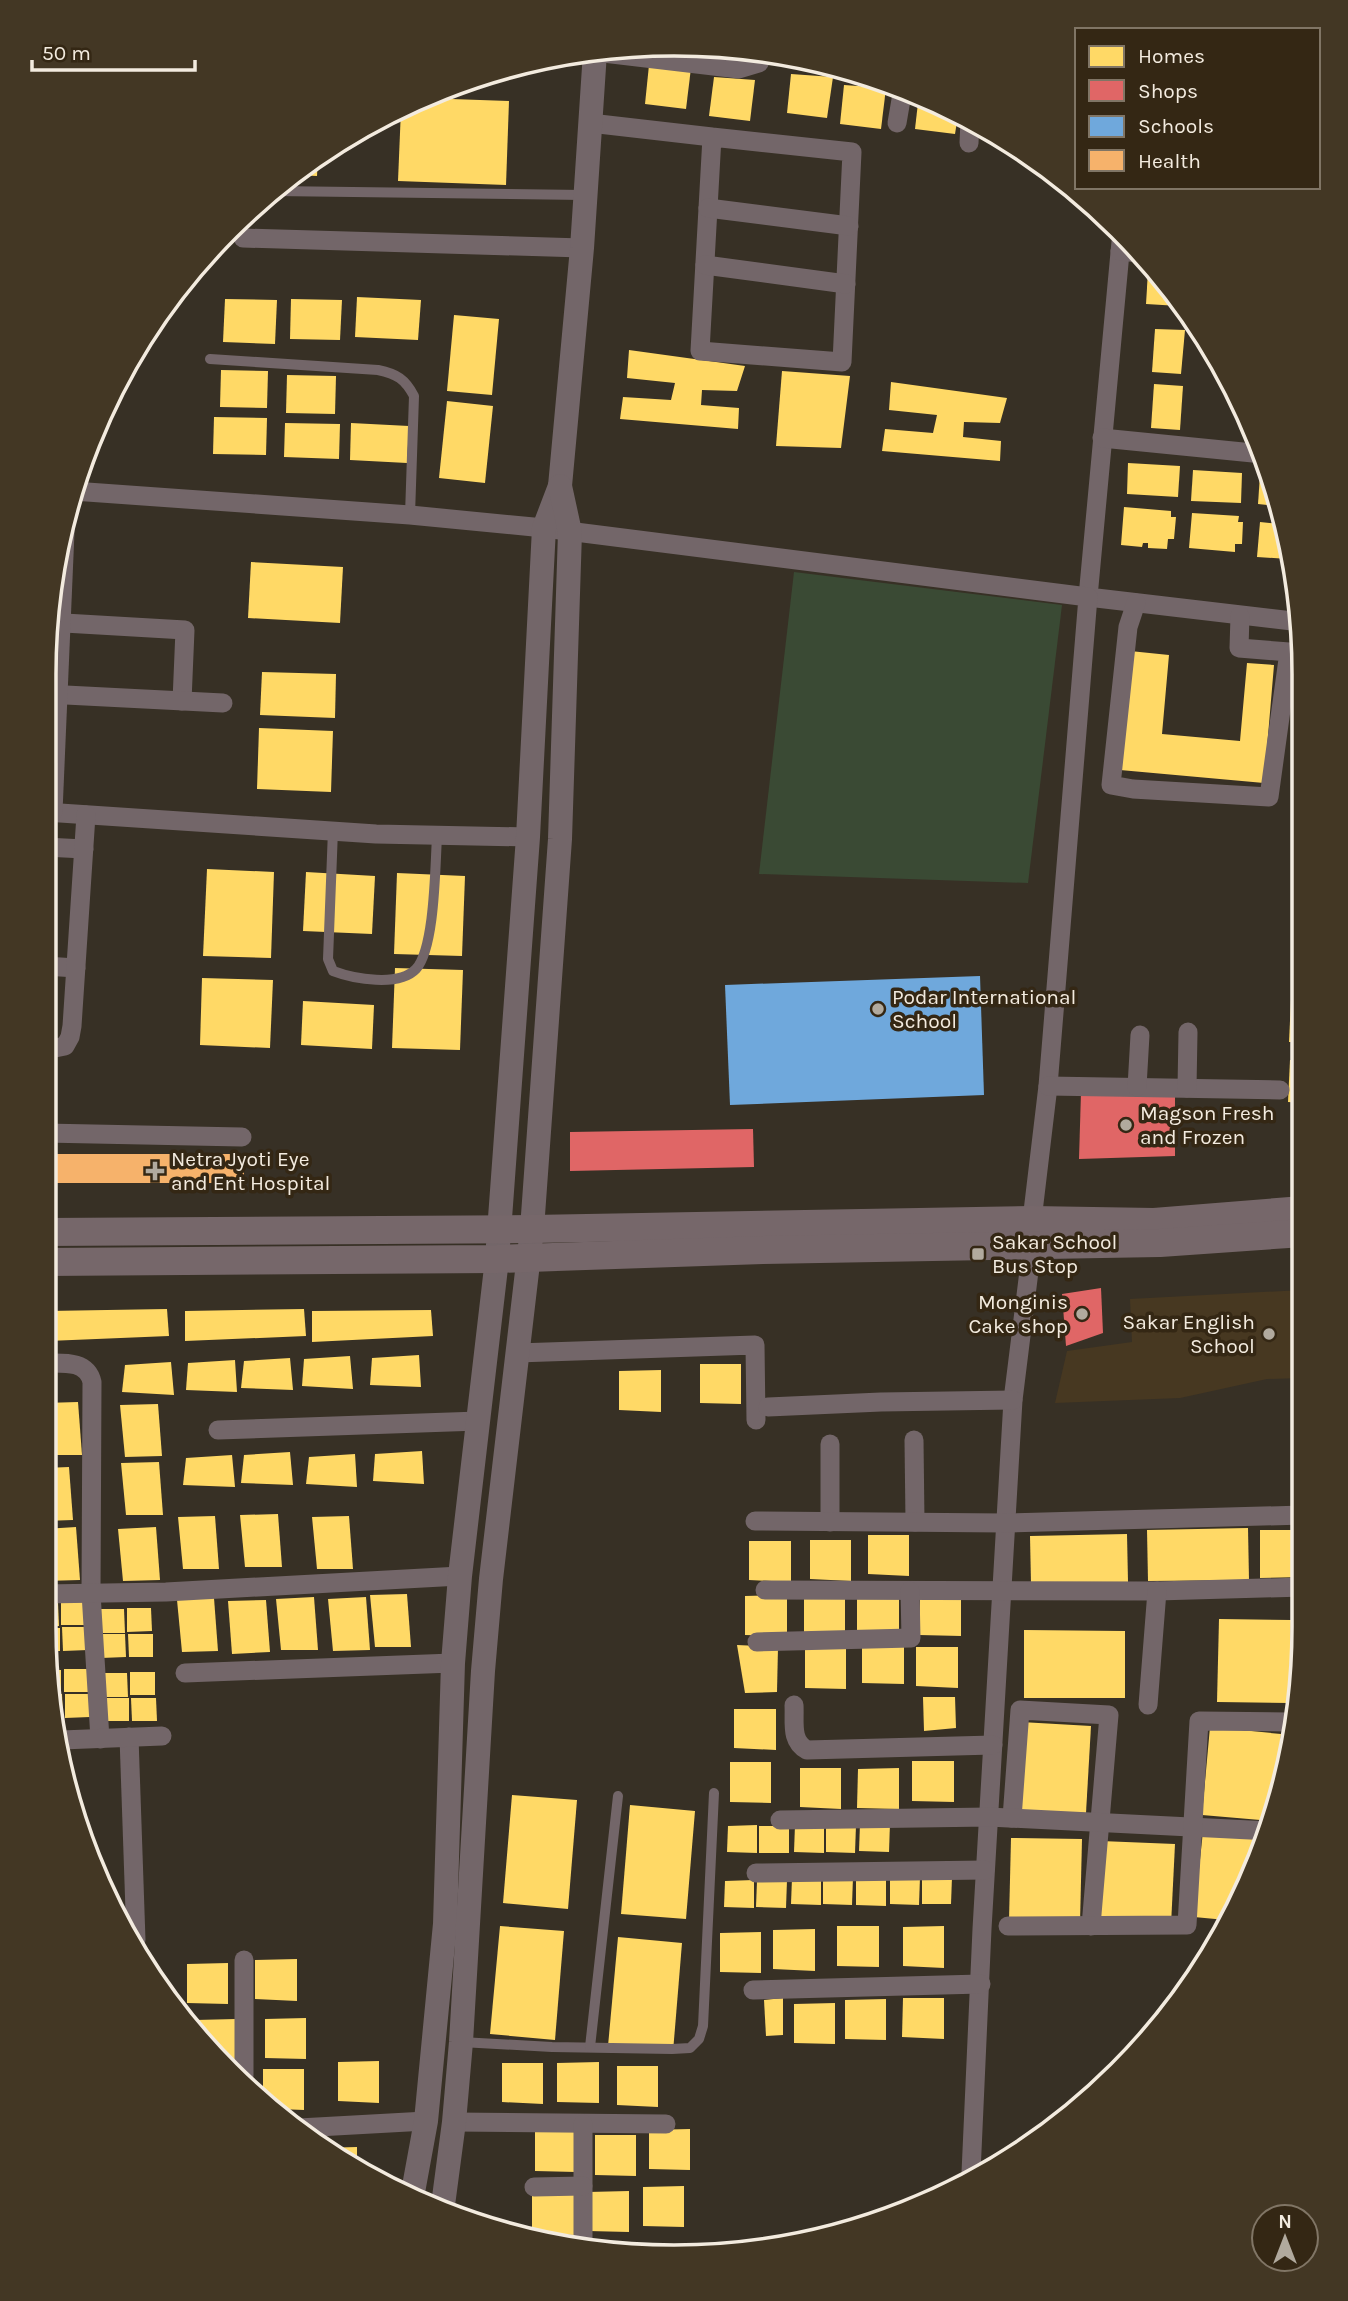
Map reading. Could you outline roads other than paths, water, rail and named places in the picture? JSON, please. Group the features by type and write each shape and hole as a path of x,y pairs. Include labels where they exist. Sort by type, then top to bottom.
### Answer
{"main road":[{"path":"56,1262 497,1259 763,1250 1032,1233 1292,1211"},
{"path":"56,1232 532,1229 1032,1233 1160,1243 1292,1234"}],"street":[{"path":"637,57 739,69 760,62"},
{"path":"414,2187 426,2121 445,1924 453,1663 460,1576 497,1259 528,837 544,528 560,486 582,248 594,61"},
{"path":"897,123 901,100"},
{"path":"590,123 852,152 842,362 700,351 712,137"},
{"path":"969,143 970,132"},
{"path":"708,208 849,226"},
{"path":"243,238 582,248"},
{"path":"971,2168 985,1870 1013,1400 1048,1086 1102,438 1128,256"},
{"path":"705,265 846,284"},
{"path":"1102,438 1251,453"},
{"path":"444,2200 461,2042 483,1671 491,1579 532,1229 561,839 569,532 560,486"},
{"path":"84,492 410,515 544,528 1290,621"},
{"path":"1136,603 1128,628 1111,786 1133,789 1269,797 1289,652 1239,648 1240,616"},
{"path":"58,623 185,630 182,701"},
{"path":"56,694 223,703"},
{"path":"56,813 437,837 528,837"},
{"path":"56,1048 65,1046 70,1037 86,815"},
{"path":"56,848 84,849"},
{"path":"56,967 76,968"},
{"path":"1187,1088 1188,1032"},
{"path":"1137,1087 1140,1035"},
{"path":"1048,1086 1280,1090"},
{"path":"56,1133 242,1137"},
{"path":"517,1353 755,1345 762,1414 881,1402 1013,1400"},
{"path":"56,1363 84,1368 90,1374 92,1382 91,1593 100,1739"},
{"path":"218,1430 479,1421"},
{"path":"914,1440 915,1522"},
{"path":"830,1444 830,1522"},
{"path":"755,1521 1006,1523 1292,1515"},
{"path":"56,1594 166,1592 460,1576"},
{"path":"765,1590 1157,1591 1292,1587"},
{"path":"757,1642 911,1638 910,1591"},
{"path":"1148,1705 1157,1591"},
{"path":"185,1673 453,1663"},
{"path":"794,1705 795,1738 799,1746 807,1750 993,1745"},
{"path":"1012,1818 1020,1710 1109,1715 1091,1926"},
{"path":"1008,1926 1187,1925 1199,1721 1285,1721"},
{"path":"67,1740 162,1736"},
{"path":"129,1737 136,1930"},
{"path":"780,1820 989,1817 1257,1830"},
{"path":"756,1873 985,1870"},
{"path":"244,1960 244,2071"},
{"path":"753,1990 981,1984"},
{"path":"312,2127 426,2121"},
{"path":"454,2122 666,2124"},
{"path":"583,2123 583,2238"},
{"path":"534,2187 583,2186"}],"lane":[{"path":"289,191 586,195"},
{"path":"210,359 378,370 395,374 407,382 414,396 410,515"},
{"path":"333,830 328,959 333,971 349,978 393,980 415,970 425,953 429,932 437,837"},
{"path":"461,2042 690,2048 699,2039 703,2026 714,1793"},
{"path":"590,2046 618,1796"}],"place":[{"name":"Podar International School","path":"878,1009"},
{"name":"Magson Fresh and Frozen","path":"1126,1125"},
{"name":"Netra Jyoti Eye and Ent Hospital","path":"155,1171"},
{"name":"Sakar School Bus Stop","path":"978,1254"},
{"name":"Monginis Cake shop","path":"1082,1314"},
{"name":"Sakar English School","path":"1269,1334"}]}
